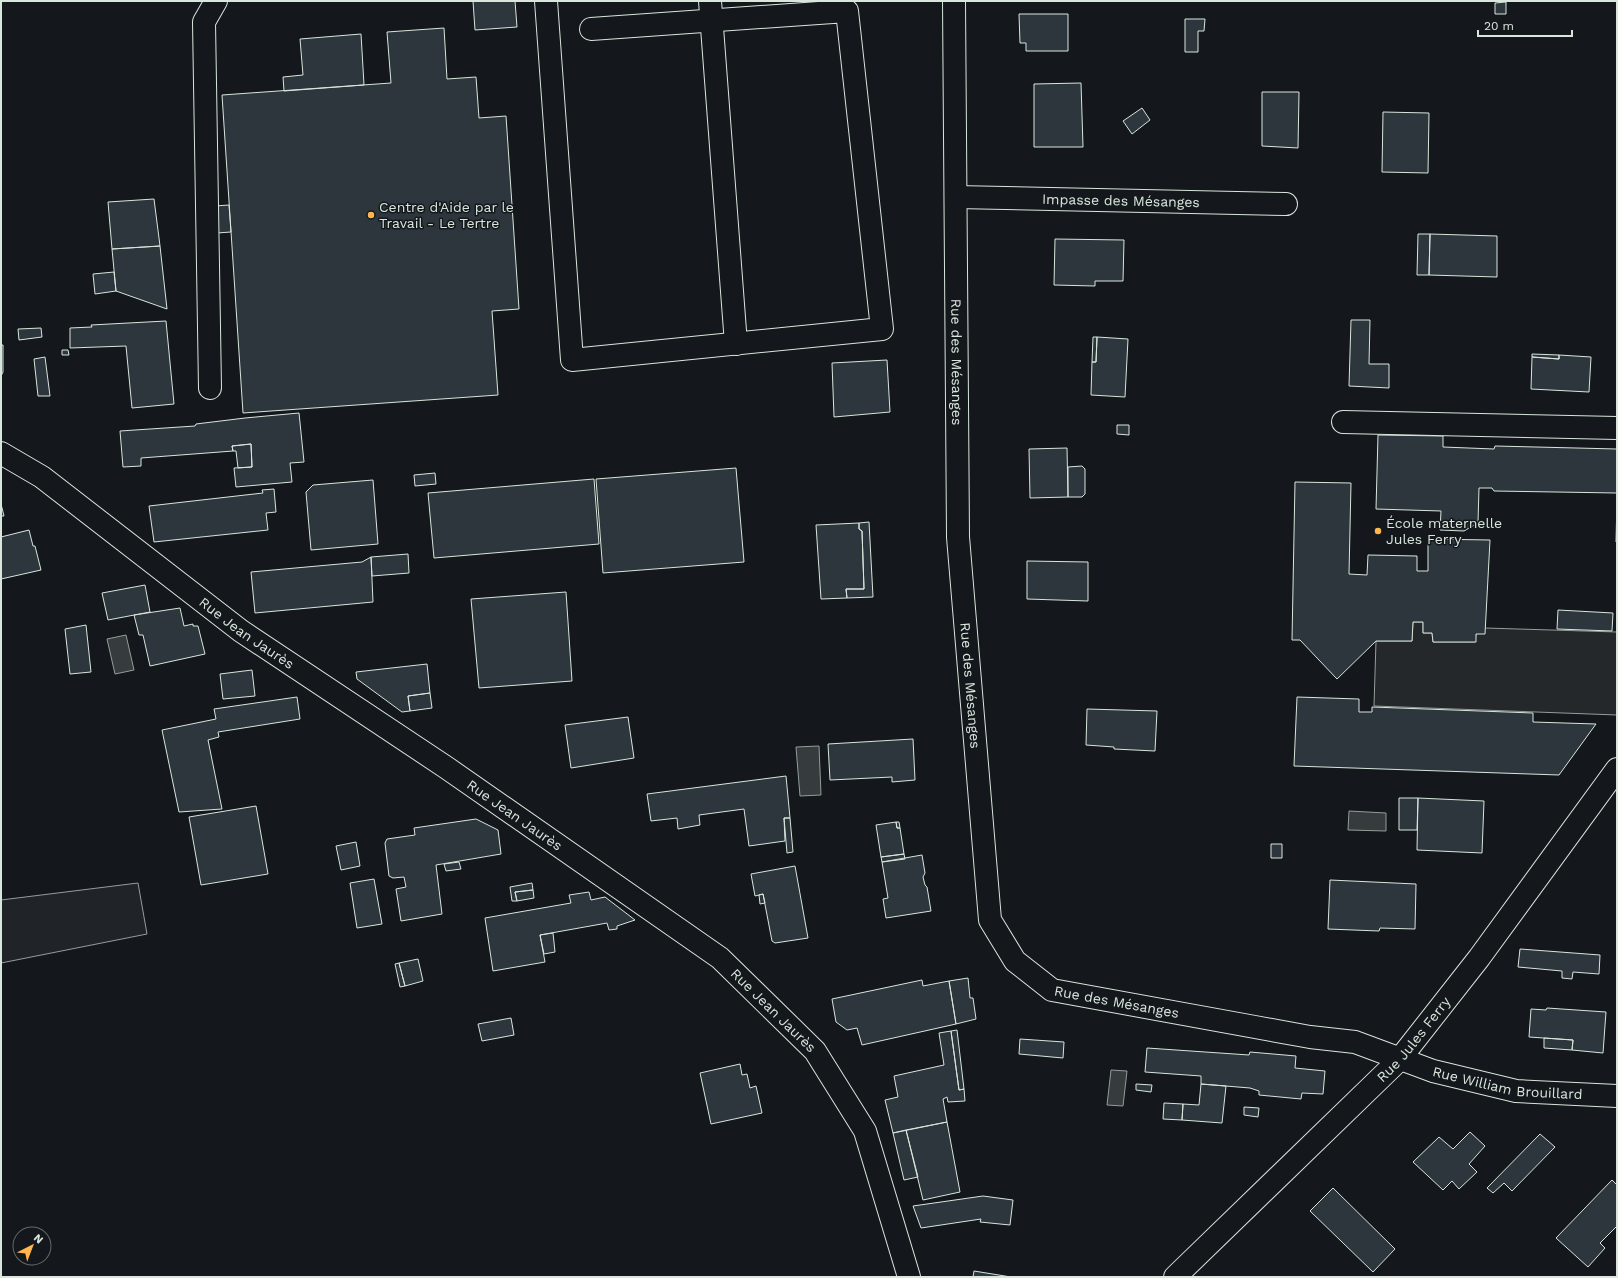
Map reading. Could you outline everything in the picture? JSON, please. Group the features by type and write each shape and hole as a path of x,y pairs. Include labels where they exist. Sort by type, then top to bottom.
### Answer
{"street":[{"path":"210,388 204,22 216,1"},
{"path":"546,1 572,360 882,329 847,11 711,11 591,29"},
{"name":"Rue des Mésanges","path":"954,1 958,537 990,920 1015,961 1052,990 1310,1037 1355,1042 1399,1060"},
{"path":"711,11 736,344"},
{"name":"Impasse des Mésanges","path":"956,197 1286,204"},
{"path":"1342,422 1617,428"},
{"name":"Rue Jean Jaurès","path":"1,453 42,477 241,631 447,768 720,958 815,1051 865,1131 909,1277"},
{"name":"Rue Jules Ferry","path":"1175,1277 1399,1060 1479,958 1617,770"},
{"name":"Rue William Brouillard","path":"1399,1060 1433,1071 1516,1091 1617,1096"}],"shaded area":[{"path":"1413,622 1423,622 1423,633 1432,633 1433,642 1475,642 1476,634 1485,628 1617,632 1617,715 1374,706 1376,641 1412,641"},
{"path":"126,635 134,670 115,674 107,639"},
{"path":"819,746 821,795 800,796 796,747"},
{"path":"1349,811 1386,813 1386,831 1348,830"},
{"path":"138,883 147,934 1,963 1,900"},
{"path":"1111,1070 1127,1071 1123,1106 1107,1105"}],"building":[{"path":"473,1 515,1 517,27 475,30"},
{"path":"1506,2 1506,14 1495,14 1495,3"},
{"path":"1019,14 1068,14 1068,51 1026,51 1026,43 1020,43"},
{"path":"1185,19 1205,19 1204,31 1198,31 1198,52 1185,52"},
{"name":"Centre d'Aide par le Travail - Le Tertre","path":"444,28 447,79 476,77 479,118 506,116 519,309 492,311 498,395 243,413 222,95 391,83 387,32"},
{"path":"361,34 364,85 284,91 283,77 303,75 300,39"},
{"path":"1081,83 1083,147 1034,147 1034,84"},
{"path":"1262,92 1299,92 1298,148 1262,146"},
{"path":"1142,108 1150,120 1132,134 1123,121"},
{"path":"1383,112 1429,113 1428,173 1382,172"},
{"path":"154,199 160,246 112,249 108,202"},
{"path":"229,205 231,232 217,233 215,206"},
{"path":"1418,234 1430,234 1429,275 1417,275"},
{"path":"1430,234 1497,236 1497,277 1429,275"},
{"path":"1055,239 1124,240 1123,281 1095,281 1095,286 1054,285"},
{"path":"160,246 167,309 116,291 112,249"},
{"path":"114,272 116,291 95,294 93,274"},
{"path":"1351,320 1370,320 1369,364 1389,364 1389,388 1349,386"},
{"path":"166,321 174,404 132,408 126,346 70,348 70,328 92,327 91,325"},
{"path":"41,328 42,337 19,340 18,329"},
{"path":"1093,337 1097,337 1096,362 1092,362"},
{"path":"1097,337 1128,339 1125,397 1091,395 1092,362 1096,362"},
{"path":"1,345 3,345 3,372 1,376"},
{"path":"62,350 68,350 69,355 62,355"},
{"path":"1532,354 1559,355 1559,359 1532,357"},
{"path":"1559,355 1591,357 1589,392 1531,389 1532,357 1559,359"},
{"path":"45,357 50,396 38,396 34,359"},
{"path":"887,360 890,412 834,417 832,363"},
{"path":"299,413 304,462 290,463 292,482 236,487 234,468 252,467 251,444 232,446 233,451 141,458 141,466 123,467 120,431 195,426 196,424"},
{"path":"1117,425 1129,425 1129,435 1117,434"},
{"path":"1378,435 1443,436 1443,447 1494,449 1495,446 1617,449 1617,493 1494,491 1492,488 1479,488 1478,523 1464,531 1440,530 1441,511 1376,509"},
{"path":"251,444 252,467 238,468 236,451 233,451 232,446"},
{"path":"1067,448 1068,497 1030,498 1029,449"},
{"path":"1082,466 1085,469 1085,494 1082,497 1068,497 1068,467"},
{"path":"736,468 744,562 603,573 596,479"},
{"path":"435,473 436,484 415,486 414,475"},
{"path":"594,479 599,544 434,558 428,493"},
{"path":"373,480 378,544 311,550 306,492 313,485"},
{"path":"1295,482 1351,483 1349,574 1367,575 1368,555 1417,556 1417,571 1428,571 1428,539 1490,540 1485,634 1476,634 1476,642 1433,642 1432,633 1423,633 1423,622 1413,622 1412,641 1376,641 1337,679 1300,640 1292,640"},
{"path":"274,489 276,512 266,513 268,530 154,542 149,506 263,493 262,490"},
{"path":"1617,499 1617,542 1616,542"},
{"path":"1,504 4,516 1,516"},
{"path":"869,522 873,597 847,598 846,589 864,589 862,531 859,529 859,523"},
{"path":"859,523 859,529 862,531 864,589 846,589 847,598 821,599 816,525"},
{"path":"29,530 41,570 1,579 1,537"},
{"path":"408,554 409,573 372,576 371,557"},
{"path":"371,557 373,602 255,613 251,572 362,562"},
{"path":"1027,561 1088,562 1088,601 1027,599"},
{"path":"145,585 150,612 108,620 102,593"},
{"path":"566,592 572,681 479,688 471,599"},
{"path":"180,608 184,626 193,624 193,626 198,626 205,654 150,666 143,635 139,635 134,615"},
{"path":"1558,610 1613,613 1612,631 1557,629"},
{"path":"86,625 91,672 70,674 65,629"},
{"path":"427,664 430,693 408,696 410,711 402,712 357,679 356,672"},
{"path":"252,670 255,696 223,699 220,674"},
{"path":"430,693 432,708 410,711 408,696"},
{"path":"297,697 300,719 218,732 219,737 208,740 222,809 179,812 162,730 216,719 214,709"},
{"path":"1297,697 1359,699 1359,712 1372,712 1372,707 1533,713 1533,722 1596,724 1559,775 1294,766"},
{"path":"1087,709 1157,711 1155,751 1114,749 1114,747 1086,745"},
{"path":"628,717 634,758 571,768 565,725"},
{"path":"913,739 915,780 892,782 892,777 830,780 828,744"},
{"path":"786,776 790,818 784,818 785,841 749,846 744,809 699,815 700,825 678,829 677,818 651,821 647,794"},
{"path":"1399,798 1418,798 1417,830 1399,830"},
{"path":"1418,798 1484,801 1482,853 1417,850"},
{"path":"256,806 268,874 201,885 189,817"},
{"path":"784,818 790,818 793,852 787,853"},
{"path":"476,819 498,830 501,854 436,865 442,914 401,921 396,889 406,887 404,877 393,878 389,876 385,843 387,839 415,835 414,828"},
{"path":"896,822 897,828 900,828 904,854 881,857 876,825"},
{"path":"896,822 899,822 900,828 897,828"},
{"path":"356,842 360,866 341,870 336,846"},
{"path":"1271,844 1282,844 1282,858 1271,858"},
{"path":"904,854 905,859 882,862 881,857"},
{"path":"922,855 925,873 923,877 927,887 931,911 886,918 883,899 888,898 882,862"},
{"path":"459,862 461,869 446,871 444,864"},
{"path":"795,866 808,938 775,943 772,941 763,894 755,896 751,874"},
{"path":"374,879 382,924 357,928 350,883"},
{"path":"1330,880 1416,884 1415,929 1380,928 1379,931 1328,929"},
{"path":"532,883 533,890 515,892 517,901 512,901 510,887"},
{"path":"533,890 534,898 517,901 515,892"},
{"path":"589,892 591,900 605,897 635,920 617,926 617,929 609,930 607,923 540,935 545,962 493,971 485,918 571,903 569,895"},
{"path":"763,894 765,903 760,904 759,895"},
{"path":"553,933 555,952 544,954 540,935"},
{"path":"1520,949 1600,955 1599,974 1573,972 1572,979 1562,978 1562,971 1518,967"},
{"path":"418,959 423,981 405,986 399,963"},
{"path":"399,963 405,986 400,987 395,964"},
{"path":"968,978 970,998 973,998 976,1019 956,1024 949,981"},
{"path":"922,980 923,986 949,981 956,1024 862,1045 857,1028 847,1030 836,1022 832,999"},
{"path":"1547,1008 1606,1012 1603,1053 1572,1050 1573,1040 1529,1037 1531,1009 1546,1010"},
{"path":"511,1018 514,1035 482,1041 478,1024"},
{"path":"957,1030 964,1089 959,1090 951,1031"},
{"path":"951,1031 959,1090 964,1089 965,1101 948,1102 947,1097 943,1099 947,1122 893,1133 885,1100 898,1097 894,1076 944,1065 939,1033"},
{"path":"1544,1038 1573,1040 1572,1050 1544,1048"},
{"path":"1020,1039 1064,1042 1063,1058 1019,1054"},
{"path":"1147,1048 1249,1055 1250,1052 1296,1056 1295,1068 1325,1071 1323,1094 1302,1093 1301,1099 1259,1095 1259,1091 1250,1088 1201,1084 1201,1076 1145,1072"},
{"path":"740,1064 742,1075 747,1074 750,1088 756,1086 762,1113 711,1124 700,1073"},
{"path":"1136,1084 1152,1085 1151,1092 1136,1090"},
{"path":"1201,1084 1226,1086 1222,1123 1182,1120 1183,1104 1199,1105"},
{"path":"1164,1103 1183,1104 1182,1120 1163,1119"},
{"path":"1244,1107 1259,1108 1258,1117 1244,1115"},
{"path":"947,1122 960,1192 923,1200 906,1130"},
{"path":"906,1130 918,1177 904,1180 893,1133"},
{"path":"1470,1132 1485,1146 1469,1164 1477,1172 1459,1189 1452,1181 1443,1190 1413,1162 1439,1137 1453,1149"},
{"path":"1540,1134 1555,1147 1512,1191 1504,1183 1493,1193 1487,1188"},
{"path":"1612,1180 1617,1185 1617,1226 1600,1243 1605,1248 1588,1267 1556,1238"},
{"path":"1333,1188 1395,1249 1373,1272 1310,1211"},
{"path":"983,1196 1013,1200 1010,1225 980,1222 981,1219 921,1228 913,1206"},
{"path":"974,1271 1011,1277 973,1277"}],"place":[{"name":"Centre d'Aide par le Travail - Le Tertre","path":"371,215"},
{"name":"École maternelle Jules Ferry","path":"1378,531"}]}
